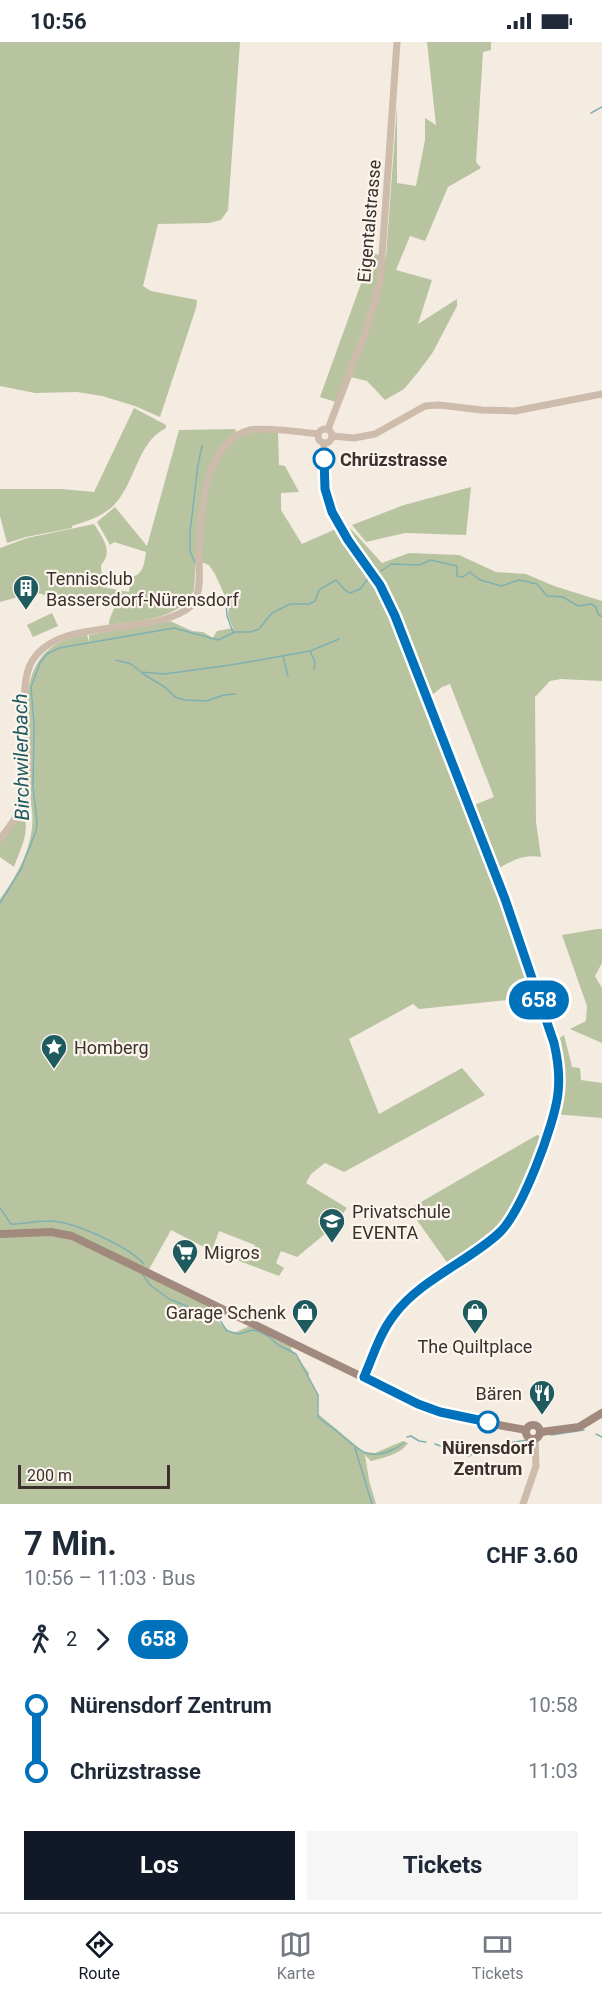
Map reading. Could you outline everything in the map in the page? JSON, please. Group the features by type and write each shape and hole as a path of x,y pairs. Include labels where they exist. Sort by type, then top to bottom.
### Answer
{"main road":[{"path":"0,1234 58,1232 86,1242 418,1404 440,1412 526,1430 534,1425 539,1427 538,1436 579,1427 602,1413"}],"street":[{"name":"Eigentalstrasse","path":"327,429 366,333 380,284 397,42"},
{"path":"332,436 354,438 375,434 425,406 439,405 482,411 515,411 602,394"},
{"path":"0,839 15,818 25,795 27,780 24,692 27,673 35,657 46,645 62,636 147,623 179,614 193,604 198,590 201,514 210,474 222,450 238,436 253,430 318,434 327,429 332,436"},
{"path":"318,434 319,439 324,443"},
{"path":"324,443 329,442 332,436"},
{"path":"324,443 324,476 328,502 340,527 380,585 395,616 505,899 554,1043 559,1070 554,1114 512,1218 498,1234 400,1307 387,1326 364,1377"},
{"path":"523,1504 536,1466 538,1436"}],"green space":[{"path":"0,42 240,42 228,210 221,220 209,223 158,224 143,286 151,291 197,300 160,417 135,406 102,396 77,392 35,393 0,386"},
{"path":"427,42 491,42 491,50 483,52 476,162 481,168 448,187 425,241 410,236 396,270 432,280 418,324 457,299 457,306 433,352 404,389 385,400 367,381 347,376 336,402 320,397 372,253 386,257 397,106 397,183 416,186 425,140 425,118 436,125"},
{"path":"134,408 166,425 166,428 156,434 149,443 114,505 99,516 72,526 72,528 7,543 0,516 0,489 61,489 94,492"},
{"path":"235,429 237,433 223,444 212,461 199,513 194,590 179,608 145,620 109,625 116,601 58,602 42,594 32,593 0,602 0,548 27,538 94,524 107,549 107,555 101,565 102,587 129,592 131,577 141,571 146,552 114,542 110,545 97,522 115,507 147,546 179,430"},
{"path":"258,431 278,433 279,465 285,466 299,492 281,493 281,510 302,544 338,528 368,572 373,568 352,538 350,528 382,563 409,553 459,555 496,572 526,574 554,586 602,601 602,681 561,679 550,681 535,697 536,822 541,857 519,858 498,869 557,1040 564,1035 572,1067 580,1068 581,1080 602,1083 602,1118 554,1114 559,1070 538,997 419,1009 413,1004 349,1039 379,1114 462,1068 485,1095 344,1172 325,1163 311,1174 306,1183 347,1208 331,1229 297,1257 281,1251 276,1263 284,1268 279,1276 210,1250 171,1230 147,1273 217,1306 214,1317 234,1333 254,1324 292,1342 291,1349 309,1373 309,1378 318,1395 317,1413 364,1452 375,1453 403,1441 408,1443 396,1453 371,1461 365,1455 376,1504 0,1504 0,899 20,867 32,830 28,692 34,669 46,652 75,637 87,635 89,642 89,635 170,621 192,631 203,632 213,638 217,631 233,628 228,616 229,605 215,574 209,565 201,562 201,544 209,484 216,465 226,449 240,437","holes":["450,684 494,797 474,805 431,696","219,1231 255,1245 250,1261 213,1248"]},
{"path":"471,487 466,535 405,533 366,542 352,525 404,505"},
{"path":"52,613 58,626 33,637 27,625"},
{"path":"21,813 24,815 26,828 14,867 0,857 0,843"},
{"path":"602,929 602,963 595,976 602,988 602,1043 570,1029 586,1021 587,1006 562,935"},
{"path":"537,1135 546,1138 512,1218 451,1268 409,1209"}],"waterway":[{"path":"591,113 602,107"},
{"path":"195,563 190,551 190,532 202,446"},
{"path":"381,571 391,564 419,565 431,560 457,566 457,576 463,577 470,572 480,580 501,586 519,580 537,584 547,596 563,597 578,606 591,604 596,607 598,614 602,617"},
{"name":"Birchwilerbach","path":"0,903 21,869 36,831 31,687 40,663 47,654 59,648 174,628 218,640 235,632 251,632 259,629 272,613 290,604 309,604 315,601 319,590 336,580 350,593 360,589 368,579"},
{"path":"220,599 226,602 227,616 233,632"},
{"path":"116,660 131,664 141,672 164,674 310,651 339,639"},
{"path":"310,651 315,662 314,669"},
{"path":"283,656 288,676"},
{"path":"142,673 166,688 175,697 185,700 206,701 236,694"},
{"path":"0,1208 11,1224 48,1221 71,1225 113,1243 137,1257 144,1264"},
{"path":"143,1275 150,1285 169,1299 219,1319 227,1331 239,1334 252,1330 258,1331 296,1354 318,1395 318,1417 358,1449 369,1454 376,1454 392,1450 404,1443"},
{"path":"551,1435 584,1430"},
{"path":"596,1434 602,1437"},
{"path":"407,1437 411,1436 426,1442"},
{"path":"435,1444 469,1456 484,1447 527,1440"},
{"path":"355,1448 372,1504"}],"bus line":[{"name":"658","path":"324,459 328,502 348,540 373,573 395,616 505,899 554,1043 558,1065 559,1082 554,1114 512,1218 498,1234 400,1307 387,1326 364,1377 418,1404 440,1412 488,1422"}],"place":[{"name":"Chrüzstrasse","path":"324,459"},
{"name":"Tennisclub Bassersdorf-Nürensdorf","path":"26,611"},
{"name":"Homberg","path":"54,1070"},
{"name":"Privatschule EVENTA","path":"332,1244"},
{"name":"Migros","path":"185,1275"},
{"name":"Garage Schenk","path":"305,1335"},
{"name":"The Quiltplace","path":"475,1335"},
{"name":"Bären","path":"542,1416"},
{"name":"Nürensdorf Zentrum","path":"488,1422"}]}
